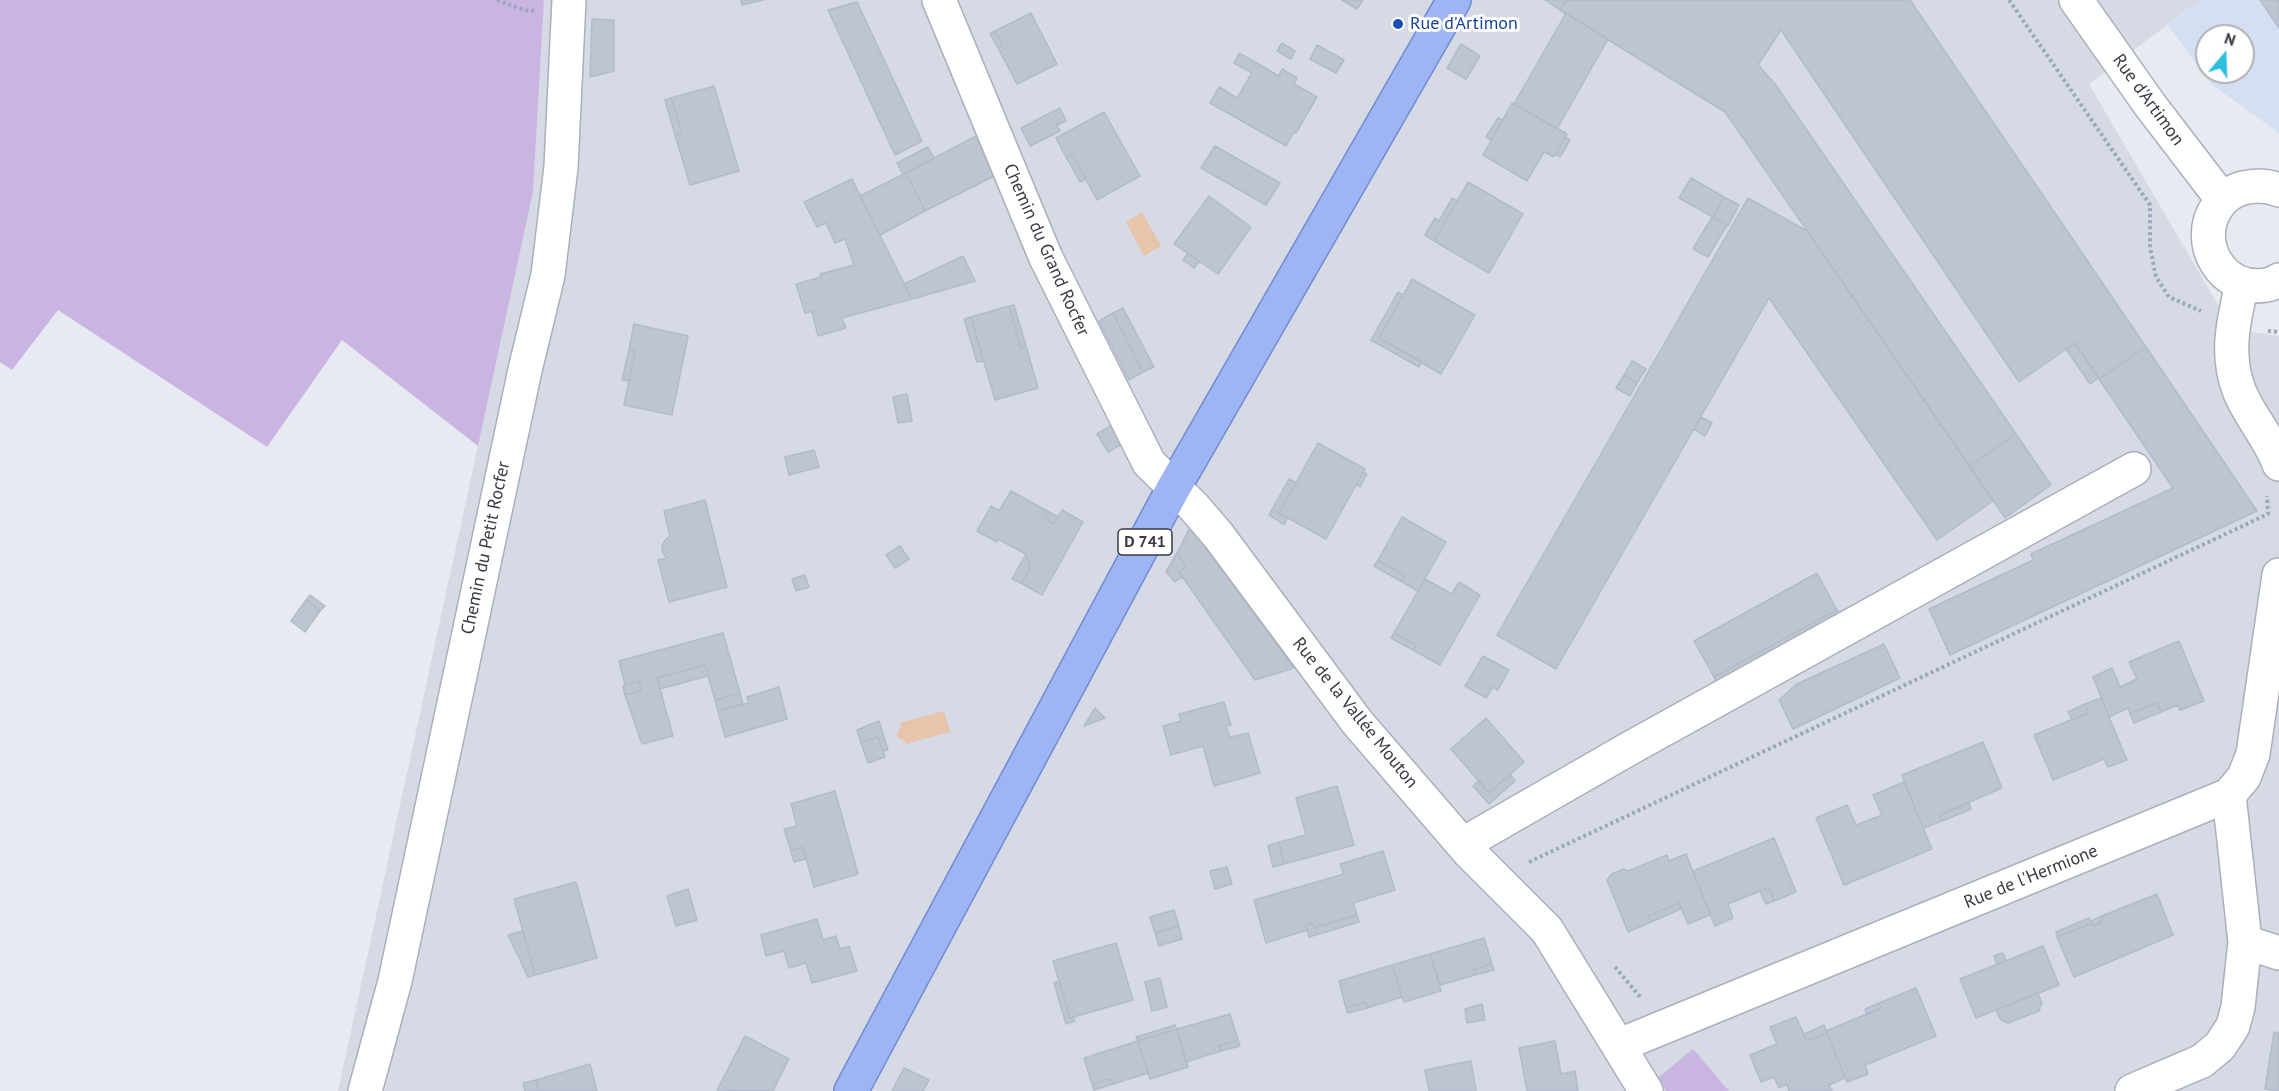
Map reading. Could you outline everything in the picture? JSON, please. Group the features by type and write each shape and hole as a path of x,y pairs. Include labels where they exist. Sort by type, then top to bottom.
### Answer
{"main road":[{"name":"D 741","path":"851,1091 1173,489 1454,0"}],"street":[{"name":"Chemin du Petit Rocfer","path":"365,1091 395,981 525,370 548,274 561,167 569,0"},
{"name":"Chemin du Grand Rocfer","path":"939,0 1046,258 1149,463 1173,489"},
{"name":"Rue d'Artimon","path":"2076,0 2150,105 2223,200"},
{"path":"2279,190 2254,185 2237,189 2223,200 2211,216 2207,236 2212,256 2224,273 2242,284 2266,285 2279,280"},
{"path":"2242,284 2234,322 2231,348 2232,369 2239,391 2272,445 2279,464"},
{"path":"1463,844 1642,741 2134,469"},
{"name":"Rue de la Vallée Mouton","path":"1173,489 1194,507 1218,535 1357,722 1463,844 1547,930 1620,1045 1646,1091"},
{"path":"2132,1091 2202,1061 2220,1046 2233,1026 2238,1007 2245,942 2229,795 2244,777 2253,754 2279,575"},
{"name":"Rue de l'Hermione","path":"1620,1045 2229,795"},
{"path":"2245,942 2279,953"}],"path":[{"path":"2009,0 2150,205 2150,247 2156,277 2169,297 2204,313 2279,332"},
{"path":"1496,878 2268,514 2266,471 2279,464"}],"shaded area":[{"path":"0,0 544,0 533,192 478,446 342,340 267,447 58,310 12,370 0,362"},
{"path":"544,0 2200,0 2089,84 2232,329 2279,336 2279,1091 338,1091 533,192"},
{"path":"2200,0 2279,0 2279,133 2211,84 2255,84 2255,24 2195,24 2195,62 2168,25"},
{"path":"1142,212 1161,246 1144,256 1126,222"},
{"path":"944,711 950,732 906,744 898,738 900,723"},
{"path":"1693,1049 1729,1091 1666,1091 1658,1078"}],"building":[{"path":"741,0 763,0 742,5"},
{"path":"1342,0 1363,0 1357,9"},
{"path":"1545,0 1566,0 1560,10"},
{"path":"1566,0 1910,0 2146,347 2099,379 2075,343 2019,382 1781,30 1758,65 1775,84 2016,434 1970,466 1725,112 1560,10"},
{"path":"2260,0 2279,0 2279,28"},
{"path":"857,2 922,141 895,155 828,10"},
{"path":"1031,13 1057,64 1017,84 998,48 1003,45 995,31"},
{"path":"1566,13 1608,39 1557,129 1514,104"},
{"path":"592,19 614,20 614,71 590,77"},
{"path":"995,31 1003,45 998,48 990,34"},
{"path":"1282,43 1295,51 1291,59 1277,51"},
{"path":"1461,44 1480,56 1466,79 1447,68"},
{"path":"1317,45 1344,60 1336,73 1310,59"},
{"path":"1239,53 1279,76 1282,69 1297,78 1294,84 1317,97 1286,146 1210,103 1219,87 1237,98 1252,73 1234,63"},
{"path":"714,86 739,171 690,185 675,135 682,133 671,98"},
{"path":"671,98 682,133 675,135 665,100"},
{"path":"1512,103 1567,134 1554,157 1544,152 1527,181 1483,155"},
{"path":"1060,108 1066,121 1057,125 1060,131 1030,146 1021,128"},
{"path":"1104,112 1140,176 1097,200 1072,154 1066,157 1056,138"},
{"path":"1498,118 1503,120 1491,140 1486,137"},
{"path":"976,136 996,175 925,211 906,173"},
{"path":"1565,137 1570,140 1560,157 1556,154"},
{"path":"1215,146 1280,183 1266,205 1201,168"},
{"path":"928,147 934,158 903,174 897,163"},
{"path":"1072,154 1086,179 1080,182 1066,157"},
{"path":"906,173 925,211 880,235 860,196"},
{"path":"1691,178 1724,197 1713,217 1679,198"},
{"path":"852,179 912,299 842,318 846,328 818,336 812,311 805,313 796,284 821,277 820,274 854,265 845,239 835,243 826,223 817,227 804,202"},
{"path":"1468,182 1523,214 1489,273 1434,241"},
{"path":"1209,196 1251,227 1218,274 1174,244"},
{"path":"1724,197 1739,205 1728,226 1713,217"},
{"path":"1452,198 1457,201 1434,241 1425,235 1435,218 1439,221"},
{"path":"1748,198 1807,231 1993,501 1937,540 1769,298 1556,669 1497,635"},
{"path":"1712,217 1727,225 1708,257 1693,249"},
{"path":"1188,253 1199,261 1194,268 1183,260"},
{"path":"963,256 975,281 912,299 904,284"},
{"path":"1412,279 1475,315 1441,374 1379,338"},
{"path":"1398,292 1403,295 1379,338 1422,362 1419,367 1371,340"},
{"path":"1014,305 1026,346 1021,348 1009,306"},
{"path":"1009,306 1021,348 1026,346 1038,388 995,400 971,317"},
{"path":"1123,308 1154,367 1143,372 1113,313"},
{"path":"1113,313 1143,372 1129,380 1099,321"},
{"path":"971,317 983,361 977,362 964,319"},
{"path":"634,324 688,336 672,415 624,405 635,352 629,350"},
{"path":"2075,343 2099,378 2090,384 2066,349"},
{"path":"2146,347 2257,511 1950,655 1929,609 2033,560 2031,554 2173,488 2099,379"},
{"path":"629,350 635,352 629,381 622,380"},
{"path":"1632,361 1646,369 1637,383 1624,375"},
{"path":"1624,375 1637,383 1630,396 1616,388"},
{"path":"907,394 912,421 898,423 893,397"},
{"path":"1701,417 1712,423 1705,436 1694,429"},
{"path":"1115,423 1126,442 1108,452 1097,434"},
{"path":"2016,434 2051,485 2005,518 1970,466"},
{"path":"1318,443 1365,469 1326,539 1279,513"},
{"path":"814,450 819,467 789,475 785,457"},
{"path":"1363,472 1367,474 1360,487 1357,485"},
{"path":"1289,479 1296,483 1279,513 1288,517 1284,525 1269,515"},
{"path":"1011,491 1049,512 1045,519 1054,524 1062,510 1083,522 1042,595 1021,583 1030,568 1026,554 977,531 991,506 999,511"},
{"path":"705,500 727,587 669,602 658,560 667,558 662,546 670,536 664,511"},
{"path":"1049,512 1058,517 1054,524 1045,519"},
{"path":"1402,517 1446,542 1418,591 1402,582 1405,576 1378,560"},
{"path":"1189,529 1192,529 1294,668 1255,680 1179,572 1186,566 1177,553"},
{"path":"900,546 909,559 895,568 886,555"},
{"path":"1177,553 1186,566 1179,572 1182,577 1175,582 1166,572"},
{"path":"1026,554 1030,568 1021,583 1012,579"},
{"path":"1378,560 1405,576 1402,582 1374,566"},
{"path":"1817,573 1837,610 1714,677 1694,641"},
{"path":"805,575 809,587 796,591 792,579"},
{"path":"1425,579 1452,594 1459,582 1480,595 1440,665 1413,650 1416,645 1394,633"},
{"path":"310,595 325,606 320,611 306,600"},
{"path":"306,600 320,611 305,632 291,621"},
{"path":"1837,610 1840,614 1717,682 1714,677"},
{"path":"723,633 740,693 715,700 705,665 657,678 673,736 642,744 625,695 641,691 639,681 625,685 619,661"},
{"path":"1394,633 1416,645 1413,650 1391,638"},
{"path":"2179,641 2204,701 2180,710 2178,705 2161,712 2158,703 2130,713 2128,708 2109,717 2093,677 2112,668 2120,687 2137,679 2129,662"},
{"path":"1884,644 1900,678 1793,729 1779,700 1797,684"},
{"path":"1483,656 1509,670 1498,690 1493,687 1486,698 1465,686"},
{"path":"705,665 708,676 660,689 657,678"},
{"path":"639,681 641,691 625,695 623,686"},
{"path":"779,687 787,719 725,737 718,711 749,703 747,697"},
{"path":"740,693 743,704 718,711 715,700"},
{"path":"2101,698 2127,760 2108,767 2104,759 2053,780 2034,735 2088,713 2085,704"},
{"path":"1224,702 1231,725 1226,726 1230,737 1248,733 1260,773 1214,786 1203,746 1171,755 1163,726 1181,721 1179,714"},
{"path":"2158,703 2161,712 2134,723 2130,713"},
{"path":"2085,704 2088,713 2072,720 2068,712"},
{"path":"1095,708 1105,718 1084,726"},
{"path":"1486,718 1524,762 1489,793 1451,749"},
{"path":"879,721 888,750 883,751 878,737 861,743 857,730"},
{"path":"878,737 885,757 868,763 861,743"},
{"path":"1983,742 2002,788 1939,815 1942,821 1923,828 1902,775"},
{"path":"1510,774 1515,781 1489,804 1473,786 1479,780 1489,793"},
{"path":"1904,782 1932,849 1844,885 1816,818 1847,805 1856,825 1882,815 1873,795"},
{"path":"1337,786 1354,845 1284,864 1279,842 1306,835 1296,798"},
{"path":"835,791 858,874 814,887 803,847 791,851 784,829 797,826 791,804"},
{"path":"1969,803 1971,809 1942,821 1939,815"},
{"path":"1774,838 1796,892 1774,901 1769,888 1728,904 1733,918 1715,926 1693,871"},
{"path":"1279,842 1284,864 1273,867 1268,846"},
{"path":"803,847 806,859 794,862 791,851"},
{"path":"1383,851 1395,890 1353,903 1357,915 1314,928 1312,923 1306,925 1307,930 1266,943 1254,900 1344,874 1340,864"},
{"path":"1686,854 1710,915 1688,924 1679,903 1648,916 1651,922 1628,932 1607,880 1612,874 1623,869 1628,871 1667,855 1669,861"},
{"path":"1227,867 1232,884 1215,889 1210,871"},
{"path":"576,882 597,958 535,975 514,899"},
{"path":"1769,888 1774,901 1766,904 1760,891"},
{"path":"688,889 697,920 676,926 667,896"},
{"path":"2157,894 2173,935 2074,977 2057,937 2092,923 2093,926 2100,923 2104,915"},
{"path":"1679,903 1681,909 1651,922 1648,916"},
{"path":"1174,910 1179,926 1155,933 1150,917"},
{"path":"1357,915 1359,922 1309,937 1306,925 1312,923 1314,928"},
{"path":"2104,915 2100,923 2093,926 2091,921"},
{"path":"2089,918 2092,923 2057,937 2056,932"},
{"path":"817,919 823,940 836,936 840,949 849,946 857,971 812,983 806,963 789,968 784,951 766,956 761,935"},
{"path":"1179,926 1182,939 1159,946 1155,933"},
{"path":"523,931 535,975 528,977 508,935"},
{"path":"1484,938 1492,964 1473,970 1475,975 1440,985 1430,954"},
{"path":"1116,943 1133,1000 1070,1018 1053,961"},
{"path":"2043,946 2059,985 1976,1018 1960,979"},
{"path":"2003,953 2006,961 1997,965 1994,956"},
{"path":"1430,954 1441,991 1404,1002 1392,965"},
{"path":"1492,964 1494,970 1475,975 1473,970"},
{"path":"1392,965 1402,997 1367,1008 1365,1002 1346,1008 1339,981"},
{"path":"1160,978 1167,1007 1152,1011 1145,982"},
{"path":"1059,981 1070,1018 1073,1017 1075,1021 1066,1024 1054,983"},
{"path":"1916,988 1936,1036 1865,1065 1868,1074 1847,1082 1826,1031 1881,1008 1879,1003"},
{"path":"2038,993 2042,1003 2039,1011 2008,1023 2001,1020 1996,1010"},
{"path":"1365,1002 1367,1008 1348,1013 1346,1008"},
{"path":"1879,1003 1881,1008 1867,1015 1865,1009"},
{"path":"1482,1004 1485,1020 1467,1023 1465,1009"},
{"path":"1230,1014 1238,1040 1219,1046 1221,1051 1186,1062 1177,1029"},
{"path":"1796,1017 1807,1041 1827,1033 1845,1078 1829,1085 1832,1091 1789,1091 1787,1084 1779,1088 1774,1077 1761,1082 1750,1055 1777,1044 1770,1027"},
{"path":"1175,1025 1177,1029 1138,1041 1136,1037"},
{"path":"1824,1025 1827,1033 1807,1041 1804,1034"},
{"path":"1177,1029 1188,1067 1150,1079 1138,1041"},
{"path":"2274,1032 2279,1033 2279,1091 2265,1089"},
{"path":"745,1036 789,1059 773,1091 717,1090"},
{"path":"1238,1040 1240,1046 1221,1051 1219,1046"},
{"path":"1138,1041 1148,1073 1113,1084 1111,1079 1092,1084 1084,1058"},
{"path":"1555,1041 1561,1074 1575,1071 1578,1091 1527,1091 1519,1048"},
{"path":"1471,1061 1476,1091 1429,1091 1425,1070"},
{"path":"590,1064 597,1091 539,1091 536,1080"},
{"path":"904,1068 929,1080 923,1091 892,1091"},
{"path":"1111,1079 1113,1084 1094,1090 1092,1084"},
{"path":"536,1080 539,1091 525,1091 523,1083"}],"place":[{"name":"Rue d'Artimon","path":"1398,24"}]}
